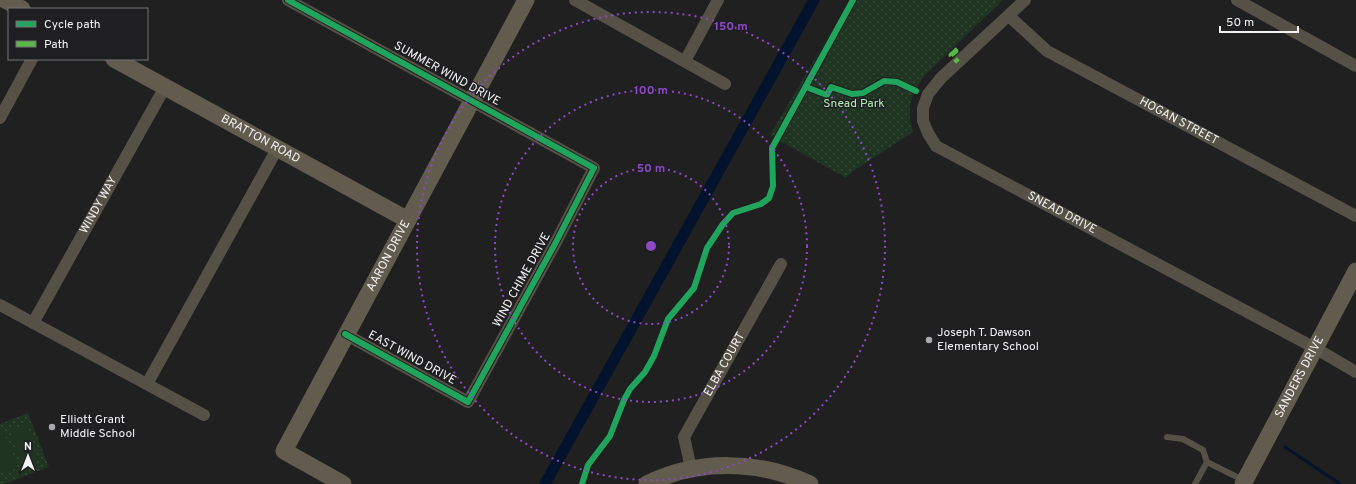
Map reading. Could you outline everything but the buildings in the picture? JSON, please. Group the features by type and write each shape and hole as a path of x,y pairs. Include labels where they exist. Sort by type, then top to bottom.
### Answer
{"street":[{"path":"5,0 20,8"},
{"name":"SUMMER WIND DRIVE","path":"288,0 594,168"},
{"name":"AARON DRIVE","path":"343,484 284,451 345,334 526,0"},
{"path":"575,0 595,5 725,84"},
{"path":"685,61 718,0"},
{"name":"SNEAD DRIVE","path":"1025,0 941,78 928,94 923,108 923,121 936,146 1315,348 1356,372"},
{"path":"1237,0 1356,66"},
{"name":"HOGAN STREET","path":"1009,16 1047,51 1356,216"},
{"path":"0,118 31,60"},
{"name":"BRATTON ROAD","path":"116,60 408,220"},
{"name":"WINDY WAY","path":"33,323 165,87"},
{"path":"147,384 277,149"},
{"name":"WIND CHIME DRIVE","path":"468,402 556,242 594,168"},
{"name":"ELBA COURT","path":"691,468 684,437 781,264"},
{"name":"SANDERS DRIVE","path":"1244,482 1356,271"},
{"path":"0,305 204,415"},
{"name":"EAST WIND DRIVE","path":"345,334 468,402"},
{"path":"647,484 668,474 691,468 719,466 769,470 793,476 810,484"}],"lane":[{"path":"1167,437 1183,439 1203,450 1207,462 1244,482"},
{"path":"1195,484 1207,462"}],"green space":[{"name":"Snead Park","path":"850,0 1003,0 926,74 915,89 910,104 910,120 913,132 853,171 846,178 770,135"},
{"path":"28,413 49,467 4,484 0,484 0,424"},
{"path":"26,425 39,459 23,465 10,431"},
{"path":"4,433 17,467 2,473 0,469 0,434"}],"waterway":[{"path":"545,484 814,0"},
{"path":"1285,447 1340,484"}],"marked path":[{"path":"954,49 956,51 951,55 958,62"}],"cycle path":[{"path":"288,0 594,168 556,242 468,402 345,334"},
{"path":"582,484 588,465 610,436 624,400 630,389 645,372 654,356 668,319 694,288 707,248 723,224 733,213 761,204 769,198 773,186 772,148 853,0"},
{"path":"806,87 827,95 831,87 852,94 863,93 884,81 897,82 916,91"}],"place":[{"name":"Joseph T. Dawson Elementary School","path":"929,340"},
{"name":"Elliott Grant Middle School","path":"52,427"}]}
